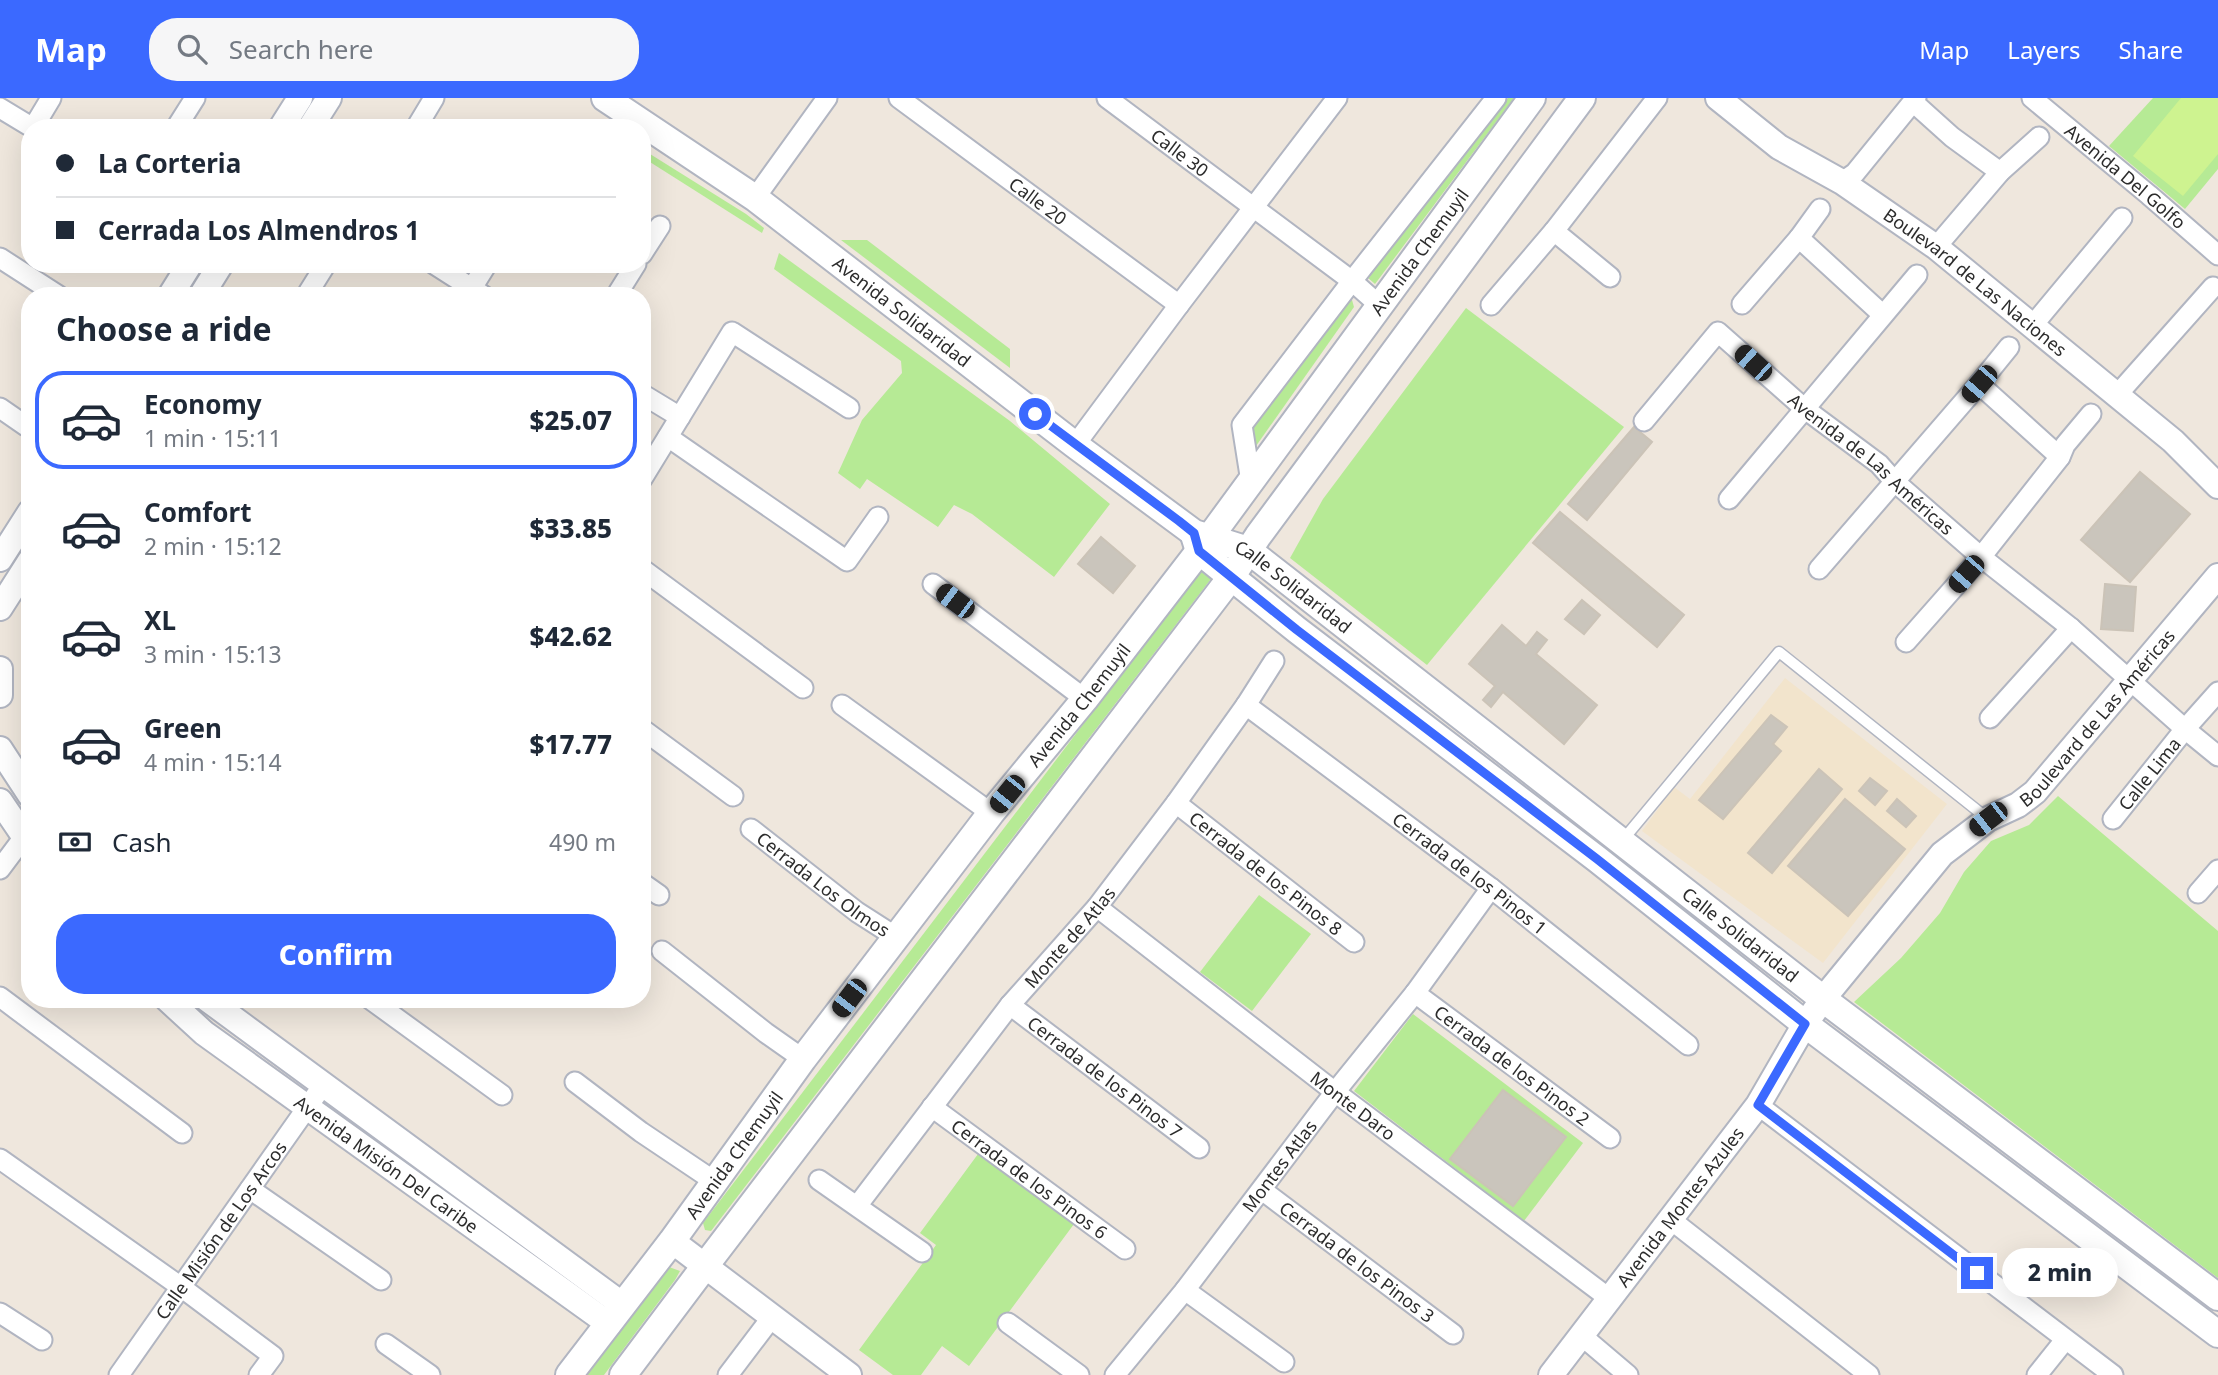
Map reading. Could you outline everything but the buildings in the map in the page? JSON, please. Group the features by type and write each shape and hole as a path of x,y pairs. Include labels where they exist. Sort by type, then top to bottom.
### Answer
{"main road":[{"name":"Avenida Solidaridad","path":"605,98 636,119"},
{"name":"Avenida Chemuyil","path":"569,1375 672,1241 713,1181 896,937 991,813 1085,699 1201,540 1251,482 1532,98"},
{"path":"623,1375 1232,576 1582,98"},
{"name":"Avenida Solidaridad","path":"651,129 755,198 1201,540"},
{"name":"Calle Solidaridad","path":"1201,540 1248,551 1823,999 2218,1297"},
{"name":"Calle Solidaridad","path":"1201,540 1232,576 1297,630 1586,850 1805,1024 2218,1334"}],"street":[{"path":"38,119 51,98"},
{"path":"182,119 195,98"},
{"path":"287,119 300,98"},
{"path":"316,119 329,98"},
{"path":"421,119 434,98"},
{"path":"755,198 827,98"},
{"name":"Calle 20","path":"899,98 1179,304"},
{"name":"Calle 30","path":"1107,98 1352,281 1380,305"},
{"path":"1251,482 1242,425 1496,98"},
{"path":"1491,305 1554,231 1657,98"},
{"name":"Boulevard de Las Naciones","path":"1718,98 1779,146 1843,182 1936,247 2215,477"},
{"name":"Avenida Del Golfo","path":"2032,98 2218,256"},
{"path":"1843,182 1855,173 1914,100 1952,136 2000,172"},
{"path":"1075,445 1254,208 1329,101"},
{"path":"0,108 21,121"},
{"path":"1936,247 2000,172 2039,137"},
{"path":"1742,304 1799,238 1820,209"},
{"path":"2033,325 2122,218"},
{"path":"651,240 660,226"},
{"path":"1554,231 1610,277"},
{"path":"1799,238 1883,315"},
{"path":"0,258 21,272"},
{"path":"23,273 45,287"},
{"path":"448,273 470,287"},
{"path":"1730,499 1917,275"},
{"path":"2116,395 2213,287"},
{"path":"651,464 732,331 849,408"},
{"name":"Avenida de Las Américas","path":"1644,421 1718,332 1805,409 1879,464 1895,482 1981,557 2071,628 2218,756"},
{"path":"1819,569 2009,347"},
{"path":"1979,384 2060,457"},
{"path":"651,399 680,417"},
{"path":"0,408 21,423"},
{"path":"1906,642 1981,557 2091,414"},
{"path":"668,437 847,561 878,517"},
{"path":"0,559 21,526"},
{"path":"0,608 21,575"},
{"path":"651,576 803,688"},
{"name":"Boulevard de Las Américas","path":"1823,999 1942,854 1988,819 2018,805 2035,792 2218,576"},
{"path":"933,584 1085,699"},
{"path":"1990,718 2071,628"},
{"name":"Monte de Atlas","path":"857,1206 1010,1005 1097,907 1176,803 1274,662"},
{"path":"0,669 0,695"},
{"name":"Calle Lima","path":"2113,820 2218,692"},
{"path":"842,705 991,813"},
{"name":"Cerrada de los Pinos 1","path":"1246,705 1491,888 1688,1045"},
{"path":"651,736 733,796"},
{"path":"0,749 21,781"},
{"path":"0,801 21,828"},
{"name":"Cerrada de los Pinos 8","path":"1176,803 1354,942"},
{"name":"Cerrada Los Olmos","path":"751,830 857,912 896,937"},
{"path":"0,869 21,845"},
{"path":"2199,893 2218,870"},
{"name":"Montes Atlas","path":"1115,1375 1185,1290 1335,1092 1415,993 1491,888"},
{"path":"651,889 659,895"},
{"name":"Monte Daro","path":"1097,907 1335,1092 1610,1299"},
{"path":"662,951 765,1033 803,1059"},
{"name":"Cerrada de los Pinos 2","path":"1415,993 1610,1138"},
{"path":"0,997 182,1133"},
{"name":"Avenida Montes Azules","path":"1551,1375 1758,1105 1805,1024 1823,999"},
{"name":"Cerrada de los Pinos 7","path":"1010,1005 1199,1148"},
{"name":"Avenida Misión Del Caribe","path":"177,1008 204,1033 308,1108 616,1314"},
{"path":"204,1033 216,1008"},
{"name":"Avenida Misión Del Caribe","path":"224,1008 616,1314"},
{"path":"383,1008 502,1094"},
{"path":"575,1082 641,1132 713,1181"},
{"name":"Calle Misión de Los Arcos","path":"119,1375 323,1085"},
{"path":"1758,1105 2113,1375"},
{"name":"Cerrada de los Pinos 6","path":"933,1107 1125,1249"},
{"path":"0,1159 181,1287 272,1356 259,1375"},
{"path":"819,1180 922,1252"},
{"path":"250,1189 381,1280"},
{"name":"Cerrada de los Pinos 3","path":"1262,1190 1453,1334"},
{"path":"1670,1219 1869,1375"},
{"path":"672,1241 849,1375"},
{"path":"1185,1290 1284,1362"},
{"path":"0,1313 43,1340"},
{"path":"728,1375 772,1317"},
{"path":"1008,1323 1080,1375"},
{"path":"1582,1336 1628,1375"},
{"path":"2038,1375 2065,1340"},
{"path":"386,1344 430,1375"}],"lane":[{"path":"1622,842 1779,652 1988,819"}],"shaded area":[{"path":"1785,678 1947,804 1823,963 1642,831 1674,787 1690,799"}],"green space":[{"path":"1508,98 1514,98 1375,284 1367,277"},
{"path":"2153,98 2218,98 2218,169 2185,209 2109,146"},
{"path":"2181,98 2218,98 2218,154 2183,196 2133,156"},
{"path":"651,155 746,214 764,228 762,233 651,163"},
{"path":"841,240 867,240 1010,349 1010,368"},
{"path":"779,253 1010,421 1110,504 1054,577 972,514 954,505 938,527 867,479 860,489 838,473 862,420 902,373 901,361 774,269"},
{"path":"1346,300 1352,300 1354,307 1256,446 1253,423"},
{"path":"1466,308 1624,427 1427,665 1290,558 1323,499"},
{"path":"1200,571 1211,579 711,1231 705,1230 703,1223"},
{"path":"2058,796 2218,931 2218,1278 1854,1002 1901,958 1940,913 1964,872 1991,841 2029,825"},
{"path":"1259,895 1311,934 1252,1011 1200,972"},
{"path":"1413,1014 1583,1143 1524,1221 1354,1091"},
{"path":"978,1154 1074,1224 969,1366 942,1346 921,1375 893,1375 859,1350 936,1245 920,1233"},
{"path":"669,1267 680,1271 675,1280 604,1375 587,1375"}],"route":[{"path":"1035,414 1194,533 1199,551 1297,630 1597,859 1805,1024 1758,1105 1977,1273"}]}
